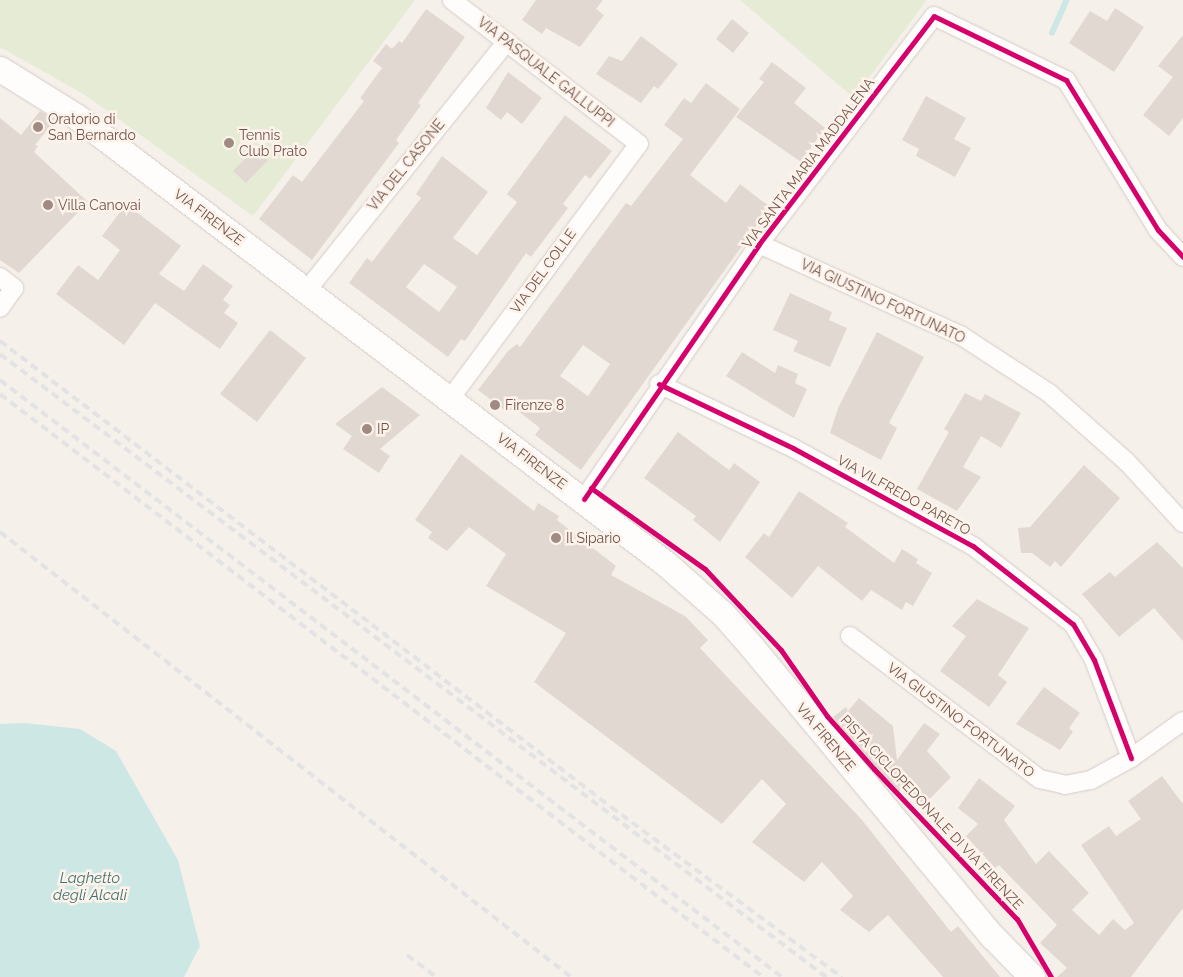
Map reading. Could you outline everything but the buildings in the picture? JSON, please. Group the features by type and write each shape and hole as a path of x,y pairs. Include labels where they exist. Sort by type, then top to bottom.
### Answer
{"main road":[{"name":"VIA FIRENZE","path":"0,69 77,117 307,290 584,499 723,614 993,937 1032,977"}],"street":[{"name":"VIA PASQUALE GALLUPPI","path":"452,0 639,144"},
{"name":"VIA SANTA MARIA MADDALENA","path":"584,499 659,384 759,244 934,16 1066,80 1158,230 1183,257"},
{"name":"VIA DEL CASONE","path":"307,290 507,41"},
{"name":"VIA DEL COLLE","path":"450,399 639,144"},
{"name":"VIA GIUSTINO FORTUNATO","path":"759,244 960,335 1049,393 1127,462 1183,523"},
{"path":"0,277 14,288 0,308"},
{"name":"VIA VILFREDO PARETO","path":"659,384 794,448 973,546 1073,624 1094,660 1132,758"},
{"name":"VIA GIUSTINO FORTUNATO","path":"850,636 1040,779 1065,785 1090,780 1132,758 1183,721"}],"green space":[{"name":"Tennis Club Prato","path":"0,0 415,0 253,216 85,95 0,47"},
{"path":"740,0 925,0 926,1 854,98"}],"water":[{"name":"Laghetto degli Alcali","path":"24,723 80,729 116,751 178,860 200,946 184,977 0,977 0,724"}],"waterway":[{"path":"1052,33 1067,0"}],"railway":[{"path":"0,341 611,807 842,977"},
{"path":"0,354 826,977"},
{"path":"0,380 782,977"},
{"path":"0,394 763,977"},
{"path":"0,532 571,977"},
{"path":"407,955 436,977"}],"cycle path":[{"path":"584,499 759,244 934,16 1066,80 1158,230 1183,257"},
{"path":"659,384 793,448 973,546 1073,624 1094,660 1131,758"},
{"name":"PISTA CICLOPEDONALE DI VIA FIRENZE","path":"591,488 705,569 781,650 827,716 874,769 1017,919 1051,977"}],"place":[{"name":"Oratorio di San Bernardo","path":"38,127"},
{"name":"Tennis Club Prato","path":"229,143"},
{"name":"Villa Canovai","path":"48,205"},
{"name":"Firenze 8","path":"495,405"},
{"name":"IP","path":"367,429"},
{"name":"Il Sipario","path":"556,538"}]}
